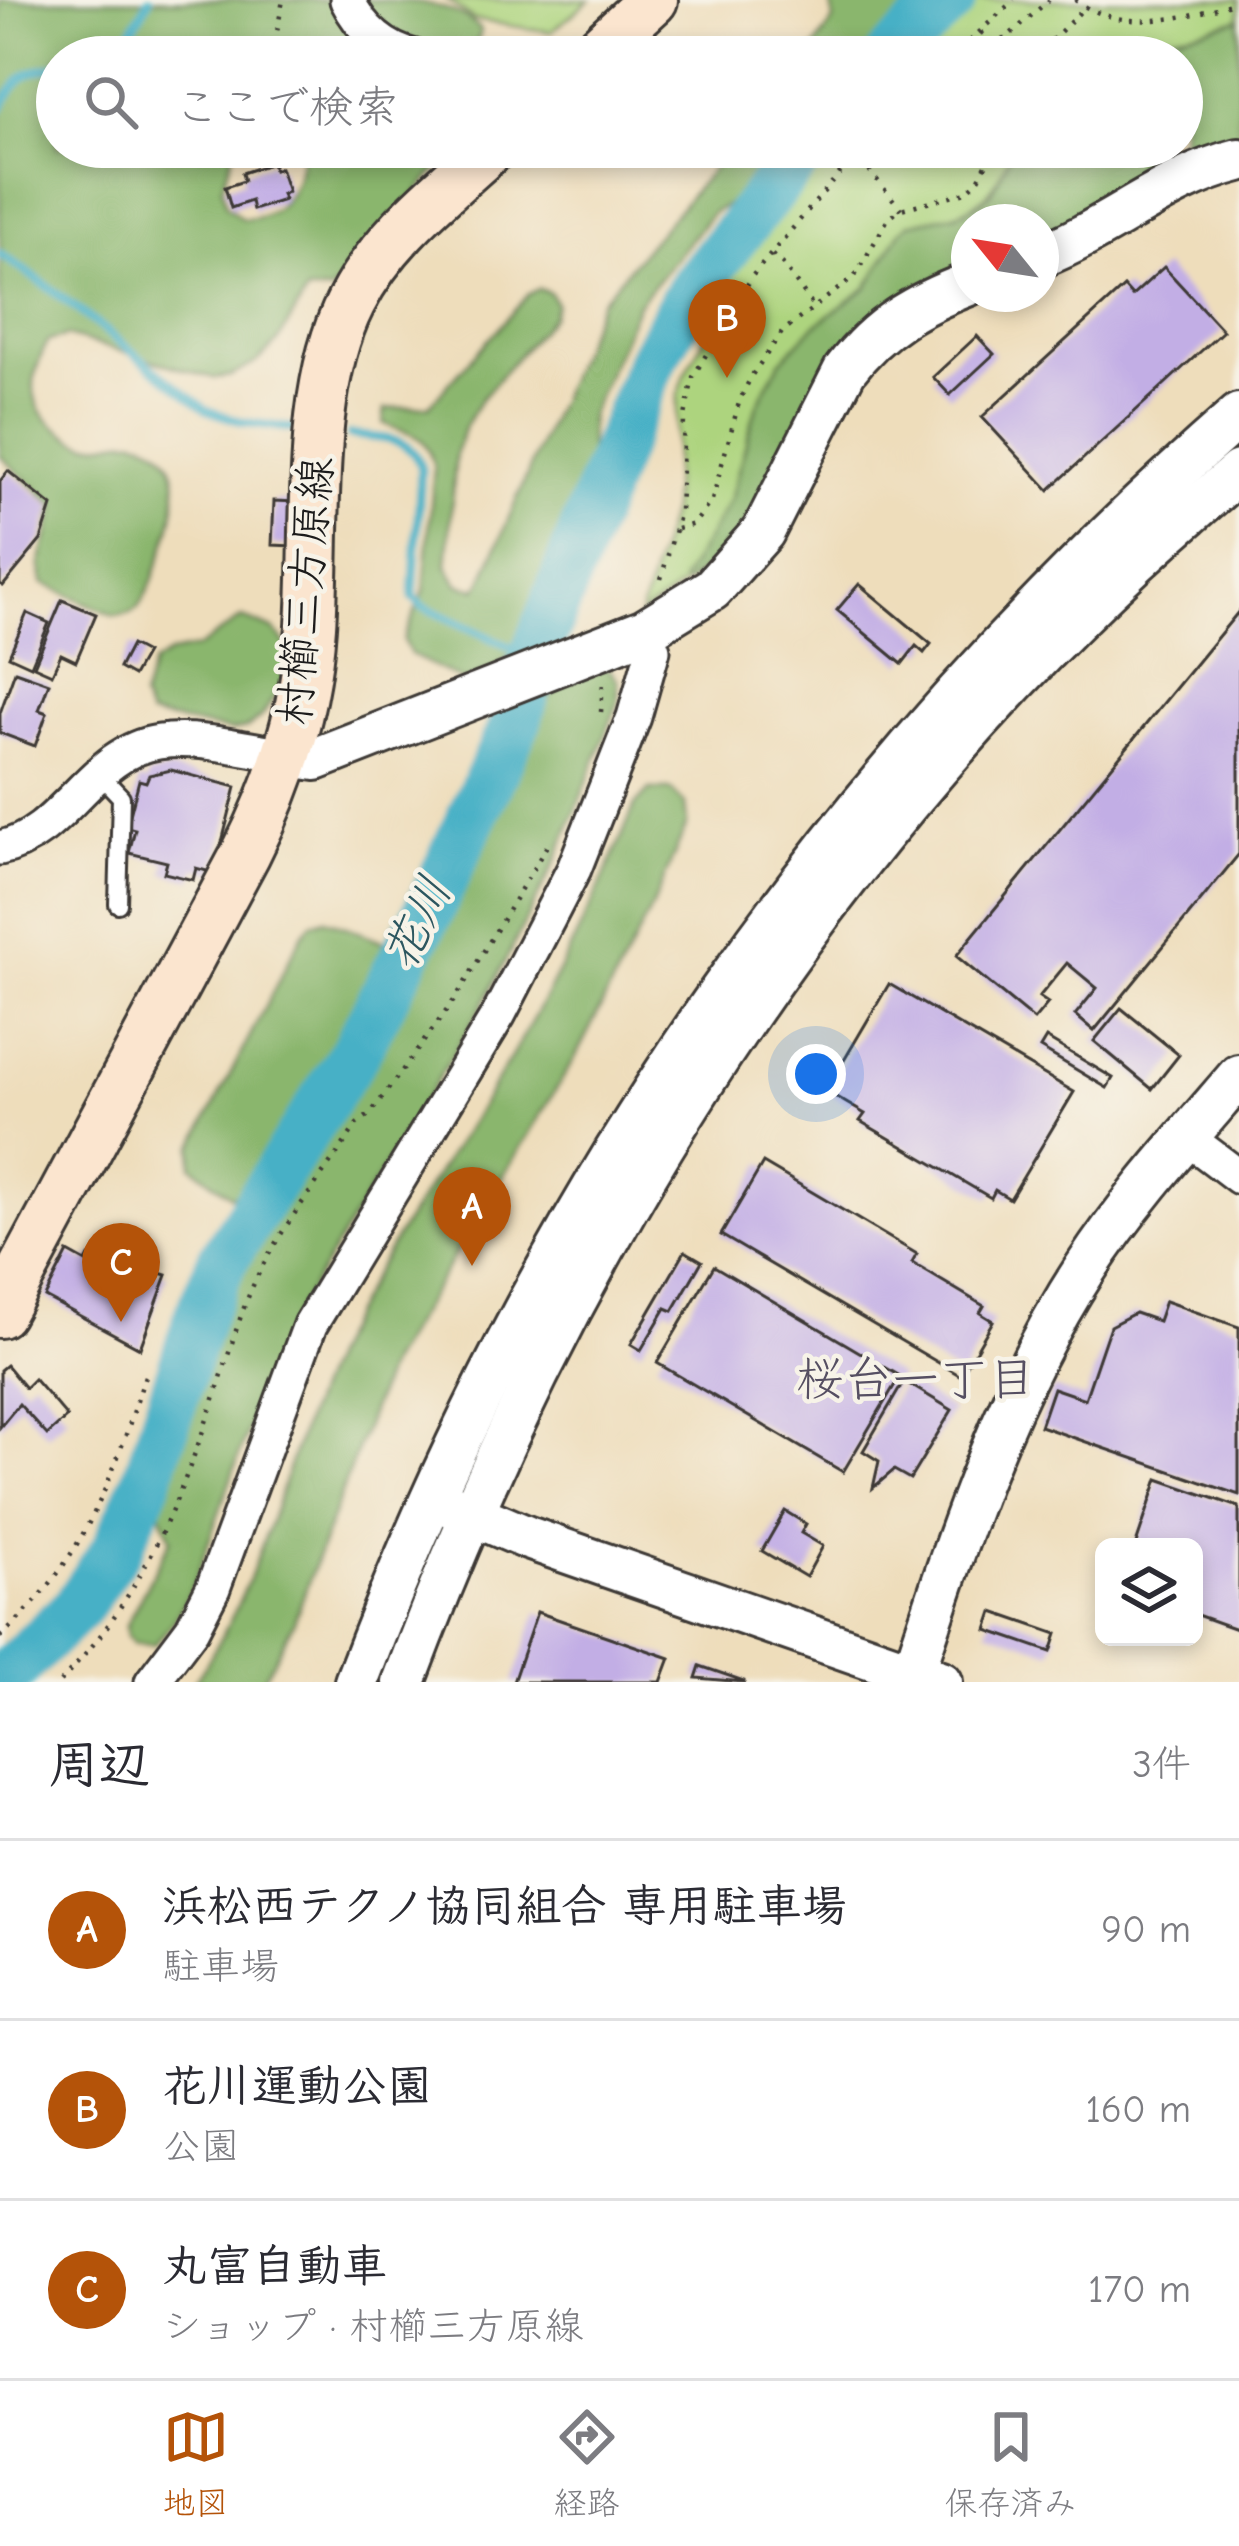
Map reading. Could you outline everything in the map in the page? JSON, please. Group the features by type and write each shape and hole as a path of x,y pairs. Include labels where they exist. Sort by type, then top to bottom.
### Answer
{"main road":[{"path":"614,36 653,0"},
{"name":"村櫛三方原線","path":"0,1312 246,854 288,755 309,649 321,412 339,329 363,279 398,234 469,168"}],"street":[{"path":"347,0 375,36"},
{"path":"1059,248 1168,186 1239,160"},
{"path":"0,848 37,832 99,773 134,748 181,741 316,759 478,696 594,662 712,589 763,532 845,370 862,347 906,311 951,292"},
{"path":"356,1682 432,1497 505,1345 605,1165 717,993 906,749 974,672 1118,524 1239,415"},
{"path":"404,1682 542,1364 638,1185 691,1098 795,947 882,835 1001,696 1145,554 1239,472"},
{"path":"152,1682 192,1629 213,1588 310,1325 499,1014 574,868 634,717 653,650 645,630"},
{"path":"432,1497 528,1538 922,1679 985,1466 1029,1367 1113,1228 1239,1076"},
{"path":"1186,1137 1239,1178"}],"lane":[{"path":"99,773 121,797 118,904"}],"path":[{"path":"276,36 283,0"},
{"path":"976,36 1014,0"},
{"path":"1008,36 1049,0"},
{"path":"1075,0 1109,17 1162,20 1239,1"},
{"path":"1056,36 1084,7"},
{"path":"981,32 986,36"},
{"path":"645,630 676,530 686,398 693,377 730,310 769,254 844,168"},
{"path":"676,530 694,524 712,500 740,399 783,331 855,276 888,219 901,209 966,192 984,168"},
{"path":"869,170 901,209"},
{"path":"769,254 783,264 813,306"},
{"path":"594,662 600,721"},
{"path":"60,1682 125,1601 165,1530 247,1301 268,1256 356,1124 370,1114 455,1000 549,842"},
{"path":"0,1637 50,1586 87,1531 114,1471 146,1372"}],"green space":[{"path":"0,0 336,0 368,36 36,36 36,168 228,168 222,188 226,206 242,219 279,206 299,168 438,168 331,292 307,292 279,340 257,362 231,376 214,378 67,336 48,341 34,389 48,420 83,443 138,440 158,449 170,463 176,481 171,525 138,608 113,615 43,583 40,564 56,506 0,456"},
{"path":"359,0 442,8 481,31 479,36 394,36"},
{"path":"447,0 590,0 551,32 474,20"},
{"path":"830,0 938,0 899,36 823,36 834,20"},
{"path":"963,0 1239,0 1239,19 1174,35 924,36"},
{"path":"1239,19 1239,142 1203,159 1203,36 1162,36"},
{"path":"713,168 776,168 756,190 713,212 638,304 590,415 589,476 521,640 496,666 463,681 410,654 403,640 424,591 434,468 422,441 383,423 385,409 429,406 529,294 539,289 550,293 556,304 552,316 481,399 456,453 447,566 458,584 475,589 600,302"},
{"path":"800,168 1004,168 977,203 951,204 951,214 901,231 867,288 813,327 780,362 757,405 730,500 685,584 640,616 671,511 678,396 723,305 701,290"},
{"path":"1003,168 1185,168 1059,229 1059,204 978,204 992,193"},
{"path":"951,215 951,273 925,283 727,551 686,584 682,581 730,500 757,405 780,362 813,327 867,288 909,224"},
{"path":"242,618 273,629 288,646 284,681 262,716 247,728 231,731 149,716 142,699 153,664 171,653 197,648"},
{"path":"602,668 618,680 618,703 556,861 483,1005 293,1317 195,1581 175,1620 154,1645 134,1644 126,1625 171,1539 157,1505 158,1494 235,1268 368,1059 441,918 538,709 558,688"},
{"path":"649,790 671,790 685,804 687,824 653,905 575,1058 389,1363 293,1624 262,1682 194,1682 240,1600 339,1339 394,1240 535,1015 635,805"},
{"path":"325,919 382,941 386,954 382,967 290,1131 247,1186 231,1196 192,1166 193,1147 302,935 312,923"}],"building":[{"path":"280,168 288,192 282,194 284,200 253,210 251,201 231,208 225,187 244,181 242,173"},
{"path":"1164,267 1223,331 1049,490 982,417 1124,287 1132,296"},
{"path":"977,336 994,354 950,395 933,377"},
{"path":"8,471 52,506 41,540 3,586 0,481"},
{"path":"274,501 296,502 294,546 272,545"},
{"path":"859,584 931,644 924,653 916,646 902,664 837,610"},
{"path":"62,600 96,614 76,661 61,654 52,674 34,666"},
{"path":"1239,611 1239,854 1094,1031 1075,1015 1097,988 1067,963 1039,997 1048,1003 1034,1020 956,956"},
{"path":"27,613 49,623 31,666 9,656"},
{"path":"131,645 146,653 133,676 119,668"},
{"path":"15,671 49,683 39,710 47,713 35,746 0,733 0,713"},
{"path":"171,770 236,787 214,873 196,868 193,880 164,873 167,862 129,853 135,829 127,827 139,780 146,782 149,775"},
{"path":"889,984 1074,1092 1010,1199 995,1190 991,1198 860,1121 865,1114 826,1091"},
{"path":"1121,1008 1179,1055 1152,1089 1094,1041"},
{"path":"1046,1038 1113,1078 1107,1088 1040,1048"},
{"path":"763,1163 917,1254 912,1263 984,1306 980,1313 993,1321 961,1376 721,1235"},
{"path":"685,1251 702,1261 673,1311 666,1308 641,1350 631,1344"},
{"path":"68,1252 86,1262 89,1256 116,1260 136,1270 138,1266 167,1275 140,1348 45,1297"},
{"path":"714,1266 900,1376 843,1472 657,1363"},
{"path":"1165,1301 1239,1327 1239,1495 1040,1426 1053,1388 1085,1399 1110,1326 1135,1313 1158,1321"},
{"path":"6,1365 25,1388 34,1379 67,1417 47,1435 19,1404 0,1427 0,1370"},
{"path":"904,1381 952,1410 910,1479 894,1470 873,1488 879,1461 863,1451"},
{"path":"1158,1479 1239,1507 1239,1630 1203,1617 1203,1538 1138,1538"},
{"path":"785,1511 806,1524 801,1533 823,1546 806,1577 762,1551"},
{"path":"537,1612 670,1658 661,1682 513,1682"},
{"path":"993,1612 1057,1634 1051,1652 987,1630"},
{"path":"700,1666 744,1681 744,1682 696,1678"}],"waterway":[{"path":"128,36 149,0"},
{"name":"花川","path":"912,36 951,0"},
{"path":"0,110 21,79 36,71"},
{"name":"花川","path":"0,1682 77,1607 117,1548 146,1483 200,1314 222,1261 355,1052 428,912 517,719 534,658 650,364 691,290 789,168"},
{"path":"0,254 207,410 243,422 295,429"},
{"path":"350,435 403,444 417,458 421,469 413,597 422,606 534,658"}],"place":[{"name":"花川運動公園","path":"727,378"},
{"name":"浜松西テクノ協同組合 専用駐車場","path":"472,1266"},
{"name":"丸富自動車","path":"121,1322"}],"district":[{"name":"桜台一丁目","path":"916,1379"}]}
